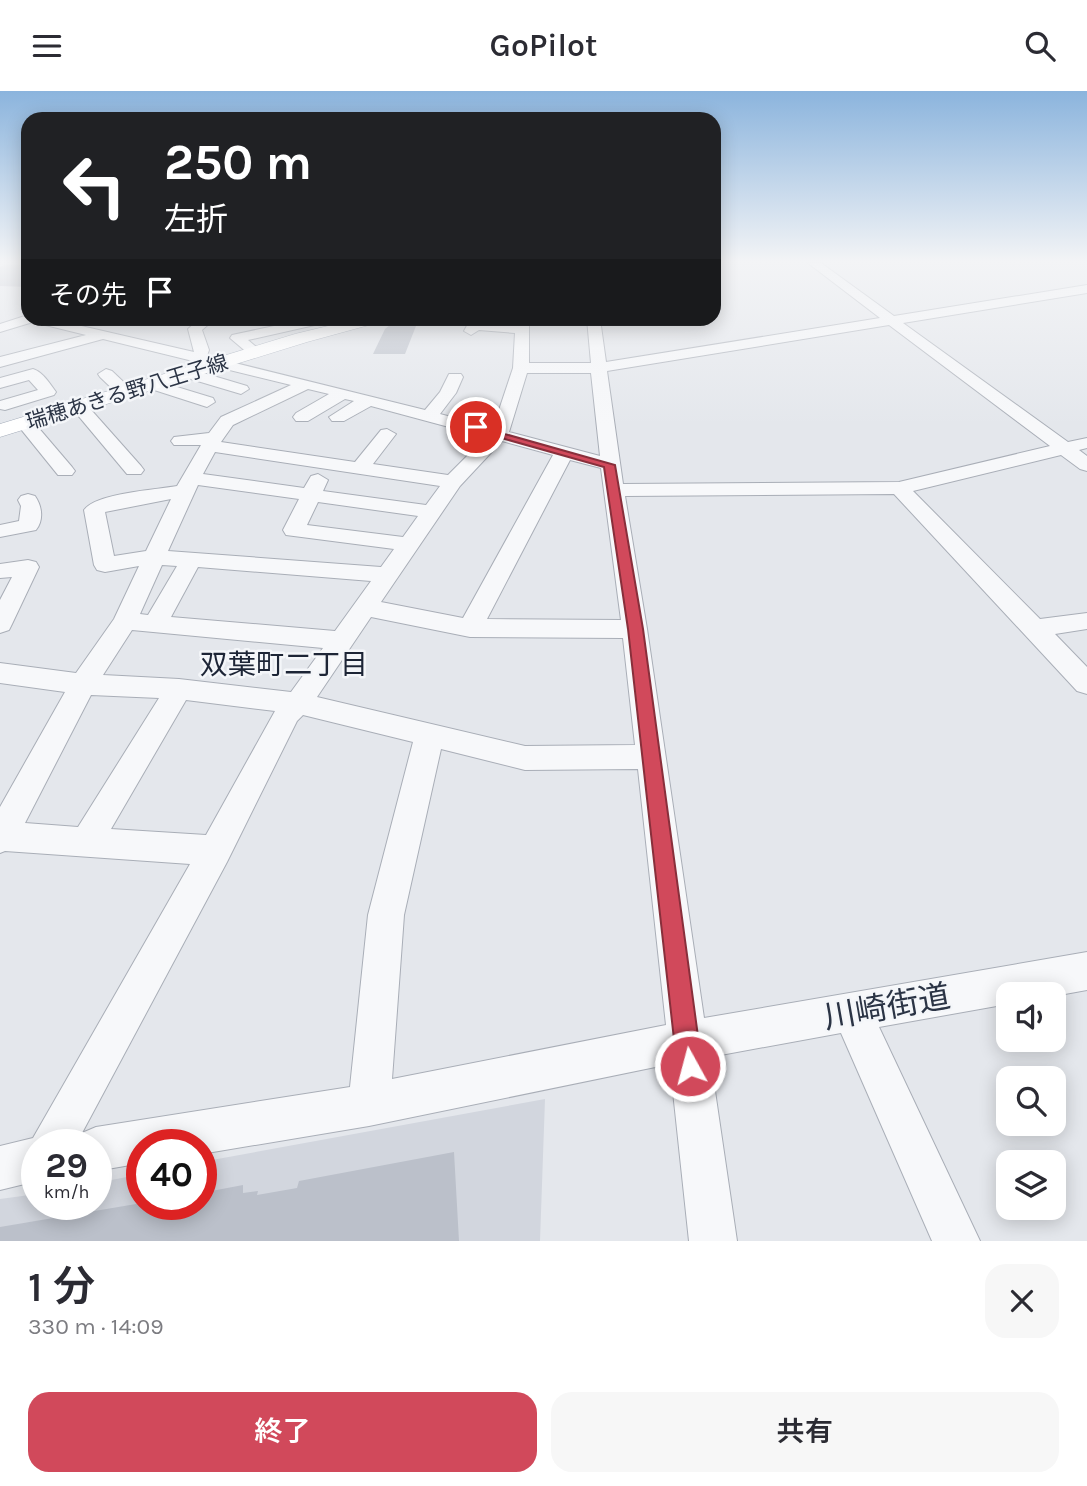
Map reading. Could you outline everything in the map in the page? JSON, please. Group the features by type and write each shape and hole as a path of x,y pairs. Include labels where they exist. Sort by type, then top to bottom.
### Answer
{"main road":[{"name":"瑞穂あきる野八王子線","path":"14,426 154,386 255,352 346,326"}],"street":[{"path":"0,328 19,317"},
{"path":"885,317 1087,464"},
{"path":"521,368 598,368 918,317"},
{"path":"70,326 107,328 139,342 500,433 564,453 611,477 899,488 1087,443"},
{"path":"199,326 195,329 202,350 199,356"},
{"path":"255,352 237,338 291,326"},
{"path":"471,331 474,326"},
{"path":"61,1129 287,715 453,482 500,433 521,368 523,326"},
{"path":"594,326 611,477 635,629 713,1241"},
{"path":"34,335 75,327"},
{"path":"0,362 107,328"},
{"path":"108,352 139,342"},
{"path":"146,357 169,349"},
{"path":"190,374 235,387 252,372"},
{"path":"0,383 33,374 48,392 2,402 14,426 65,471"},
{"path":"106,374 126,393"},
{"path":"430,415 448,393 455,377"},
{"path":"215,851 1,837 83,684 125,621 188,484 212,442 227,421 306,384"},
{"path":"154,386 207,402"},
{"path":"302,417 343,393"},
{"path":"338,417 369,400"},
{"path":"79,407 134,470"},
{"path":"359,469 387,434"},
{"path":"180,441 212,442 327,464 453,482"},
{"path":"470,628 564,453"},
{"path":"327,464 294,530 407,544"},
{"path":"385,575 154,557 105,565 94,510 102,505 188,484 432,512"},
{"path":"899,488 1087,684"},
{"path":"0,531 29,526 31,506 28,500"},
{"path":"155,623 192,559"},
{"path":"0,571 28,567 0,624"},
{"path":"364,607 470,628 635,629"},
{"path":"125,621 341,641"},
{"path":"1033,629 1087,621"},
{"path":"0,673 83,684 178,689 298,703 429,737 525,758 651,757"},
{"path":"86,842 178,689"},
{"path":"369,1105 386,915 429,737"},
{"name":"川崎街道","path":"686,1041 1087,971"},
{"path":"852,1013 956,1241"},
{"path":"112,1146 369,1105 686,1041"},
{"path":"0,1168 21,1163"}],"shaded area":[{"path":"545,1099 540,1241 0,1241 0,1199 21,1196 21,1220 112,1220 112,1180 126,1177 126,1220 217,1220 217,1159"}],"building":[{"path":"389,326 416,326 405,354 373,354"},
{"path":"454,1152 459,1241 0,1241 0,1227 41,1220 112,1220 112,1208 126,1206 126,1220 217,1220 217,1190 243,1185 243,1193 258,1191 257,1195 297,1188 299,1181"}],"district":[{"name":"双葉町二丁目","path":"284,664"}],"route":[{"path":"476,427 610,465 635,629 690,1066"}]}
